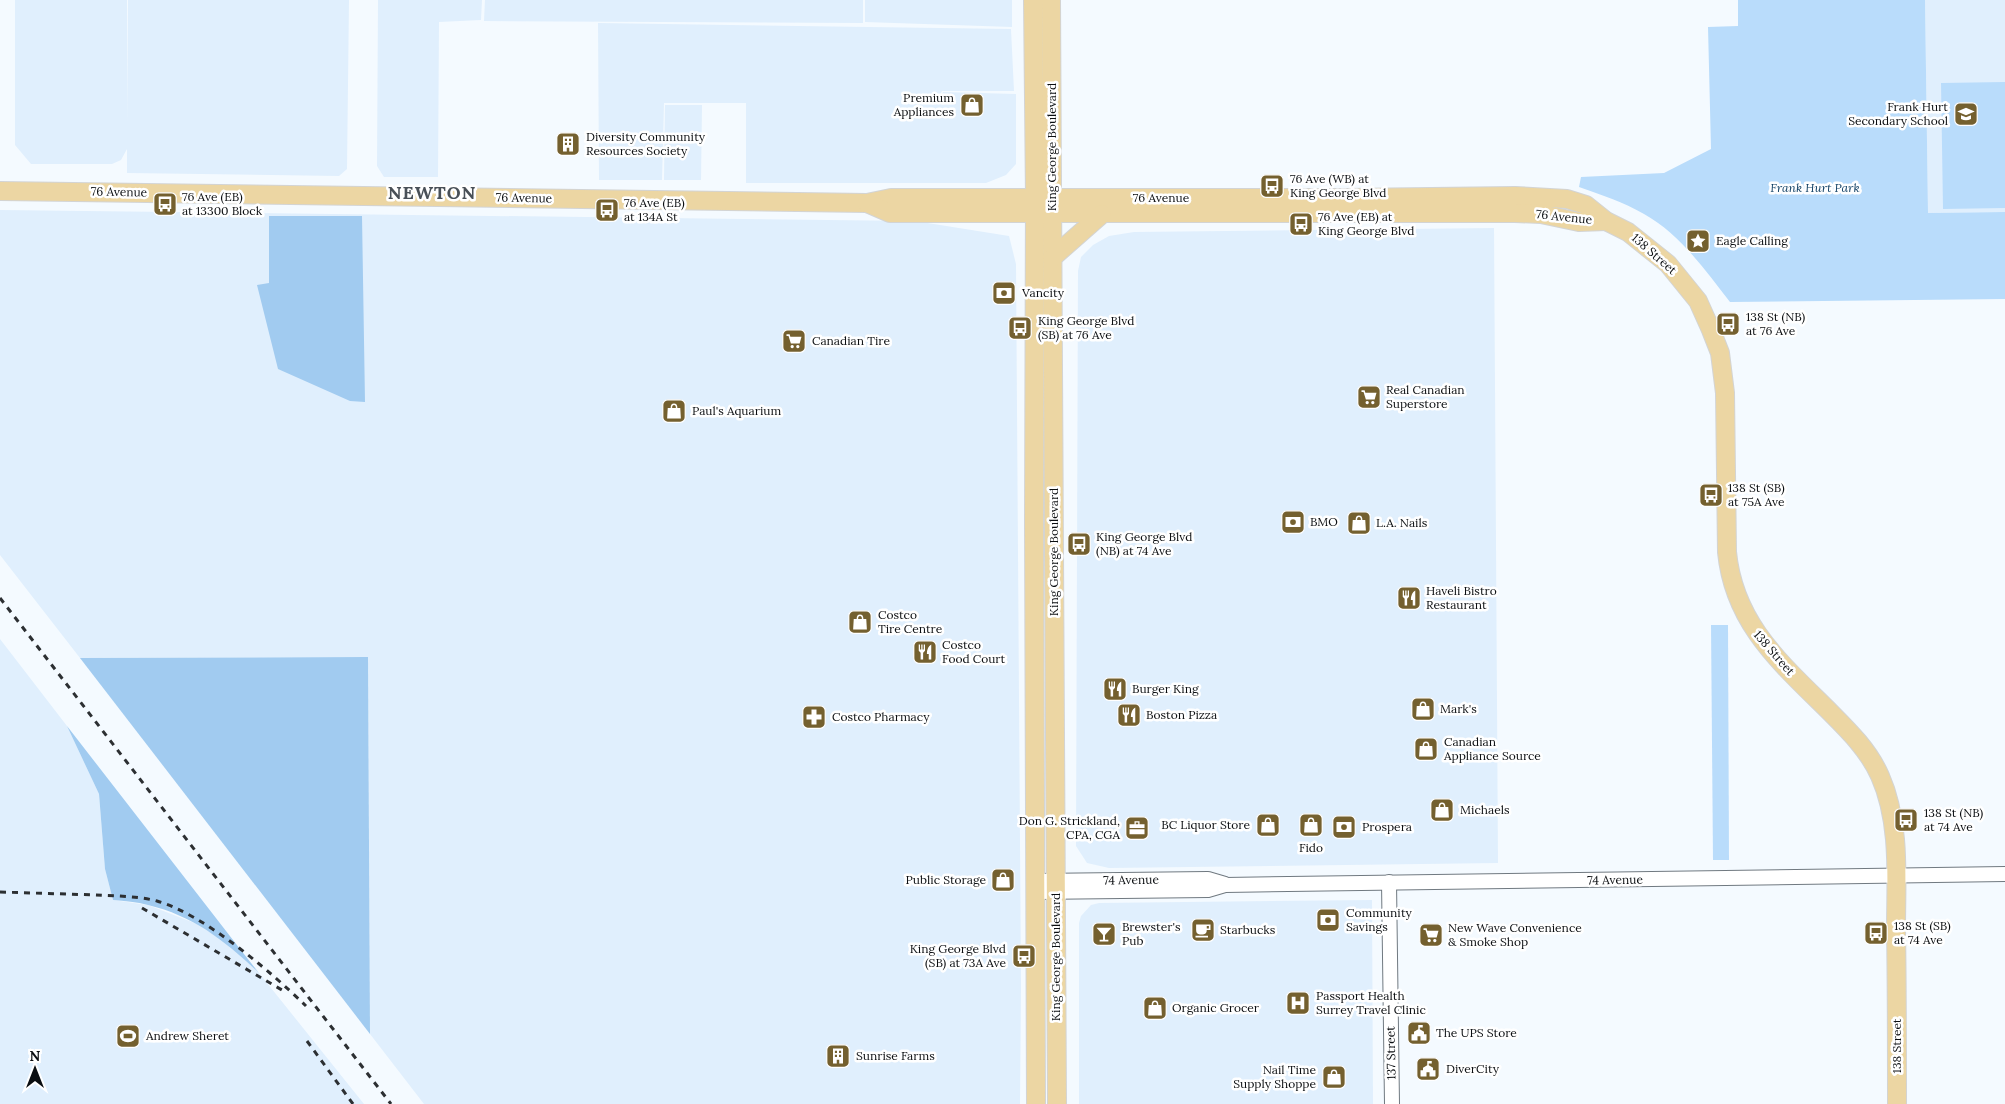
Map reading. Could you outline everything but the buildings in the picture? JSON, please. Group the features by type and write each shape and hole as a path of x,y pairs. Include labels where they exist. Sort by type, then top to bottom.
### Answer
{"main road":[{"name":"King George Boulevard","path":"1033,0 1044,206 1052,258 1057,1104"},
{"name":"King George Boulevard","path":"1036,1104 1035,887 1044,206 1051,0"},
{"name":"76 Avenue","path":"0,191 867,203 890,213 1044,206 1543,196 1586,204 1606,221"},
{"path":"1414,214 1437,206 1528,205 1535,203 1543,196"},
{"name":"76 Avenue","path":"1044,206 1102,214 1514,213 1541,214 1579,222 1606,221"},
{"path":"1052,258 1102,214"},
{"name":"138 Street","path":"1606,221 1628,232 1668,264 1698,301 1720,353 1724,380 1727,552 1731,578 1737,598 1765,645 1856,738 1880,776 1890,813 1895,844 1897,1104"},
{"path":"1036,1009 1041,1011 1045,1018 1046,1104"}],"street":[{"name":"74 Avenue","path":"1035,887 1208,879 1225,885 2005,874"},
{"name":"137 Street","path":"1389,882 1392,1104"}],"shaded area":[{"path":"15,0 127,0 127,124 128,0 349,0 347,169 339,176 127,173 127,149 121,160 112,164 31,164 15,145"},
{"path":"378,0 482,0 481,20 439,22 438,177 384,177 377,166"},
{"path":"485,0 863,0 863,23 484,21"},
{"path":"865,0 1012,0 1012,27 865,22"},
{"name":"Frank Hurt Secondary School","path":"1925,0 2005,0 2005,212 1928,213"},
{"path":"598,23 1011,29 1014,91 942,91 937,101 893,102 939,102 943,92 1016,94 1016,164 1006,175 986,183 746,183 746,103 664,103 662,180 599,180"},
{"path":"665,105 702,105 701,180 664,180"},
{"path":"0,210 915,221 1009,236 1016,264 1021,986 1020,1104 424,1104 370,1034 368,657 80,658 0,555"},
{"path":"269,216 362,216 365,402 350,401 278,369 257,285 269,283"},
{"path":"1494,228 1498,863 1109,868 1087,863 1076,846 1078,271 1081,257 1093,245 1109,236 1134,232"},
{"path":"0,639 67,726 99,794 105,869 113,900 148,905 197,924 227,943 259,973 364,1104 0,1104"},
{"path":"368,657 370,1034 80,658"},
{"path":"67,726 259,973 221,940 180,916 148,905 113,900 105,869 99,794"},
{"path":"1372,900 1373,1104 1079,1104 1079,923 1081,916 1091,905 1099,903"}],"green space":[{"name":"Frank Hurt Park","path":"1738,0 1925,0 1928,213 2005,212 2005,299 1730,302 1691,253 1657,222 1628,206 1579,187 1581,177 1664,173 1711,149 1708,27 1738,26"},
{"path":"2005,82 2005,208 1943,209 1941,83"},
{"path":"1711,625 1728,625 1729,860 1713,860"}],"railway":[{"path":"0,598 391,1104"},
{"path":"0,892 142,898 176,908 216,931 256,961 306,1006"},
{"path":"142,908 282,990"},
{"path":"307,1041 353,1104"}],"place":[{"name":"Premium Appliances","path":"972,105"},
{"name":"Frank Hurt Secondary School","path":"1966,114"},
{"name":"Diversity Community Resources Society","path":"568,144"},
{"name":"76 Ave (WB) at King George Blvd","path":"1272,186"},
{"name":"76 Ave (EB) at 13300 Block","path":"165,204"},
{"name":"76 Ave (EB) at 134A St","path":"607,210"},
{"name":"76 Ave (EB) at King George Blvd","path":"1301,224"},
{"name":"Eagle Calling","path":"1698,241"},
{"name":"Vancity","path":"1004,293"},
{"name":"138 St (NB) at 76 Ave","path":"1728,324"},
{"name":"King George Blvd (SB) at 76 Ave","path":"1020,328"},
{"name":"Canadian Tire","path":"794,341"},
{"name":"Real Canadian Superstore","path":"1369,397"},
{"name":"Paul's Aquarium","path":"674,411"},
{"name":"138 St (SB) at 75A Ave","path":"1711,495"},
{"name":"BMO","path":"1293,522"},
{"name":"L.A. Nails","path":"1359,523"},
{"name":"King George Blvd (NB) at 74 Ave","path":"1079,544"},
{"name":"Haveli Bistro Restaurant","path":"1409,598"},
{"name":"Costco Tire Centre","path":"860,622"},
{"name":"Costco Food Court","path":"925,652"},
{"name":"Burger King","path":"1115,689"},
{"name":"Mark's","path":"1423,709"},
{"name":"Boston Pizza","path":"1129,715"},
{"name":"Costco Pharmacy","path":"814,717"},
{"name":"Canadian Appliance Source","path":"1426,749"},
{"name":"Michaels","path":"1442,810"},
{"name":"138 St (NB) at 74 Ave","path":"1906,820"},
{"name":"BC Liquor Store","path":"1268,825"},
{"name":"Fido","path":"1311,825"},
{"name":"Prospera","path":"1344,827"},
{"name":"Don G. Strickland, CPA, CGA","path":"1137,828"},
{"name":"Public Storage","path":"1003,880"},
{"name":"Community Savings","path":"1328,920"},
{"name":"Starbucks","path":"1203,930"},
{"name":"138 St (SB) at 74 Ave","path":"1876,933"},
{"name":"Brewster's Pub","path":"1104,934"},
{"name":"New Wave Convenience & Smoke Shop","path":"1431,935"},
{"name":"King George Blvd (SB) at 73A Ave","path":"1024,956"},
{"name":"Passport Health Surrey Travel Clinic","path":"1298,1003"},
{"name":"Organic Grocer","path":"1155,1008"},
{"name":"The UPS Store","path":"1419,1033"},
{"name":"Andrew Sheret","path":"128,1036"},
{"name":"Sunrise Farms","path":"838,1056"},
{"name":"DiverCity","path":"1428,1069"},
{"name":"Nail Time Supply Shoppe","path":"1334,1077"}],"district":[{"name":"NEWTON","path":"432,193"}]}
